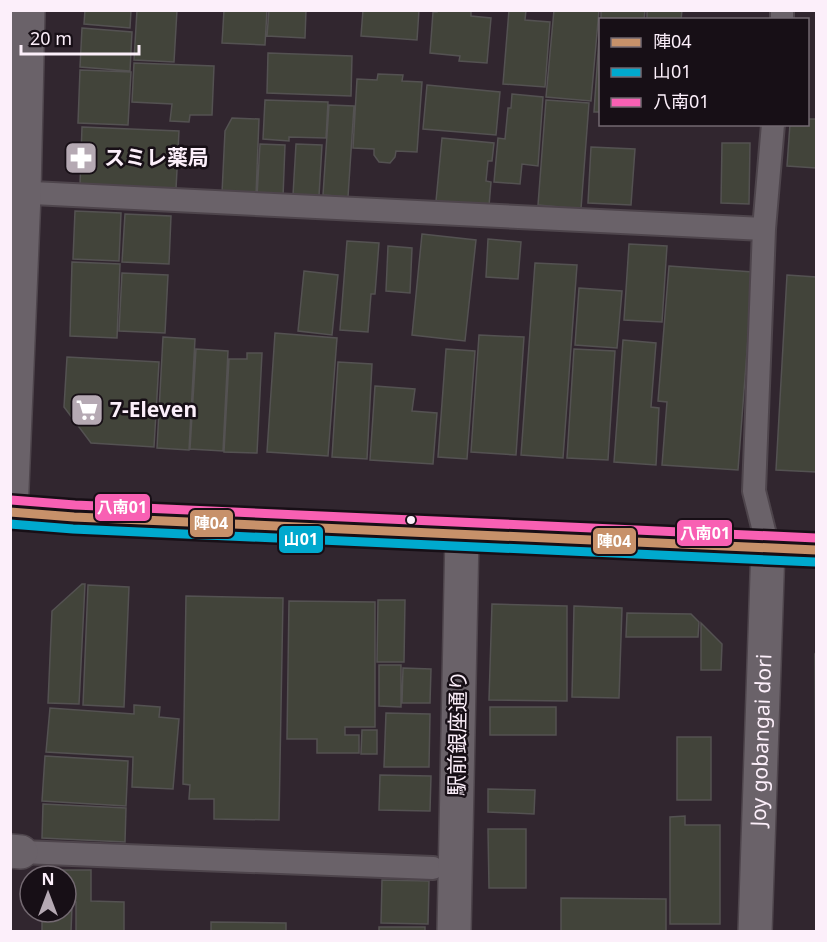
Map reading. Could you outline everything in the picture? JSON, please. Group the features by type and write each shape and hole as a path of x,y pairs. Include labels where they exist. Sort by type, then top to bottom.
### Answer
{"highway":[{"path":"11,518 86,518 816,550"}],"street":[{"path":"11,518 17,193 27,10"},
{"name":"駅前銀座通り","path":"454,932 444,869 462,534"},
{"name":"Joy gobangai dori","path":"755,932 768,548"}],"lane":[{"path":"768,548 754,491 764,229 773,126"},
{"path":"17,193 764,229"},
{"path":"16,852 444,869"}],"building":[{"path":"85,10 131,10 130,28 84,24"},
{"path":"137,10 177,10 174,62 134,60"},
{"path":"224,10 267,10 265,45 222,43"},
{"path":"269,10 306,10 305,38 267,36"},
{"path":"363,10 419,10 417,40 361,36"},
{"path":"471,10 471,16 491,18 487,63 459,61 460,56 430,53 433,12"},
{"path":"509,10 526,10 525,20 550,22 545,87 503,84"},
{"path":"554,10 599,10 591,101 546,97"},
{"path":"601,10 645,10 644,18 601,18"},
{"path":"647,10 682,10 681,18 647,18"},
{"path":"82,28 132,32 130,71 80,67"},
{"path":"599,38 599,112 594,112"},
{"path":"268,53 352,56 351,96 267,93"},
{"path":"134,63 214,66 212,115 190,115 189,122 170,121 172,104 132,102"},
{"path":"80,70 131,72 128,125 78,123"},
{"path":"378,74 403,75 402,81 422,82 417,152 396,151 390,163 379,162 374,155 374,149 353,148 357,79 377,80"},
{"path":"427,85 500,92 496,135 423,129"},
{"path":"512,94 543,97 538,166 522,164 520,184 494,182 498,138 505,139 508,108 511,108"},
{"path":"265,100 328,102 326,138 289,137 289,141 263,139"},
{"path":"546,100 589,103 581,209 538,205"},
{"path":"329,105 354,106 348,197 323,195"},
{"path":"232,118 259,119 256,195 222,193 225,131"},
{"path":"809,119 816,119 816,168 787,166 790,126 809,126"},
{"path":"82,127 179,131 176,189 80,185"},
{"path":"442,138 494,143 492,161 488,161 486,181 491,182 489,206 436,201"},
{"path":"722,143 750,143 749,204 721,203"},
{"path":"260,144 285,145 283,197 257,196"},
{"path":"296,144 322,145 319,196 293,195"},
{"path":"591,147 635,149 631,205 588,203"},
{"path":"75,211 121,213 119,261 73,259"},
{"path":"125,214 171,216 169,264 122,262"},
{"path":"422,234 476,240 465,341 412,335"},
{"path":"488,239 521,242 518,279 486,277"},
{"path":"347,241 379,243 375,294 371,294 368,332 340,330"},
{"path":"629,244 667,246 662,322 624,320"},
{"path":"388,246 412,248 410,293 386,291"},
{"path":"72,262 120,264 117,338 70,336"},
{"path":"535,263 577,265 563,458 521,455"},
{"path":"669,266 753,272 738,470 662,465 667,402 658,401"},
{"path":"304,271 338,275 332,335 298,331"},
{"path":"122,273 168,275 165,333 119,331"},
{"path":"787,275 816,277 816,472 776,470"},
{"path":"579,288 622,291 617,348 575,345"},
{"path":"275,333 337,338 328,456 267,452"},
{"path":"479,335 524,337 516,455 471,452"},
{"path":"163,337 195,339 189,450 157,448"},
{"path":"623,340 656,343 651,407 659,408 656,465 614,462"},
{"path":"196,349 228,351 223,451 190,449"},
{"path":"446,349 475,351 467,459 438,457"},
{"path":"574,349 615,351 608,460 567,458"},
{"path":"247,353 262,353 257,453 224,452 229,359 247,359"},
{"path":"67,357 159,362 154,447 91,443 64,407"},
{"path":"338,362 372,364 367,459 332,457"},
{"path":"375,386 415,389 412,411 437,413 433,464 370,460"},
{"path":"82,584 85,584 79,704 48,703 52,611"},
{"path":"88,585 129,587 124,707 83,705"},
{"path":"186,596 283,598 279,820 214,819 214,799 189,799 190,785 183,784"},
{"path":"378,600 405,600 404,662 377,662"},
{"path":"289,601 375,602 375,727 345,727 345,735 359,735 359,753 317,753 317,739 287,739"},
{"path":"492,604 567,606 567,701 489,700"},
{"path":"574,606 622,608 619,698 572,697"},
{"path":"627,613 691,614 699,622 698,637 626,637"},
{"path":"701,623 722,644 721,670 701,670"},
{"path":"816,652 816,799 815,654"},
{"path":"379,665 401,665 401,707 379,706"},
{"path":"403,668 431,669 430,703 402,703"},
{"path":"134,705 160,707 159,717 179,719 173,789 132,787 133,757 46,752 50,708 134,714"},
{"path":"490,707 556,707 556,735 490,735"},
{"path":"386,713 430,714 429,767 384,767"},
{"path":"362,730 377,730 377,754 361,754"},
{"path":"677,737 711,737 711,800 677,800"},
{"path":"45,756 128,761 126,806 42,801"},
{"path":"380,775 431,776 430,811 379,810"},
{"path":"488,789 535,790 534,814 488,812"},
{"path":"43,804 126,808 125,842 42,838"},
{"path":"685,816 685,825 720,825 720,924 670,924 670,817"},
{"path":"488,829 526,829 526,888 489,888"},
{"path":"78,870 91,870 91,901 124,902 124,932 76,932"},
{"path":"382,880 429,881 428,924 381,923"},
{"path":"561,898 666,899 666,931 712,932 561,932"},
{"path":"211,922 286,923 286,932 211,932"},
{"path":"42,924 71,924 71,932 42,932"},
{"path":"379,927 425,927 425,932 379,932"}],"transit line":[{"name":"八南01","path":"11,500 75,505 816,538"},
{"name":"陣04","path":"10,512 74,517 816,550"},
{"name":"山01","path":"10,524 73,529 815,562"}],"place":[{"name":"スミレ薬局","path":"81,158"},
{"name":"7-Eleven","path":"87,410"}]}
